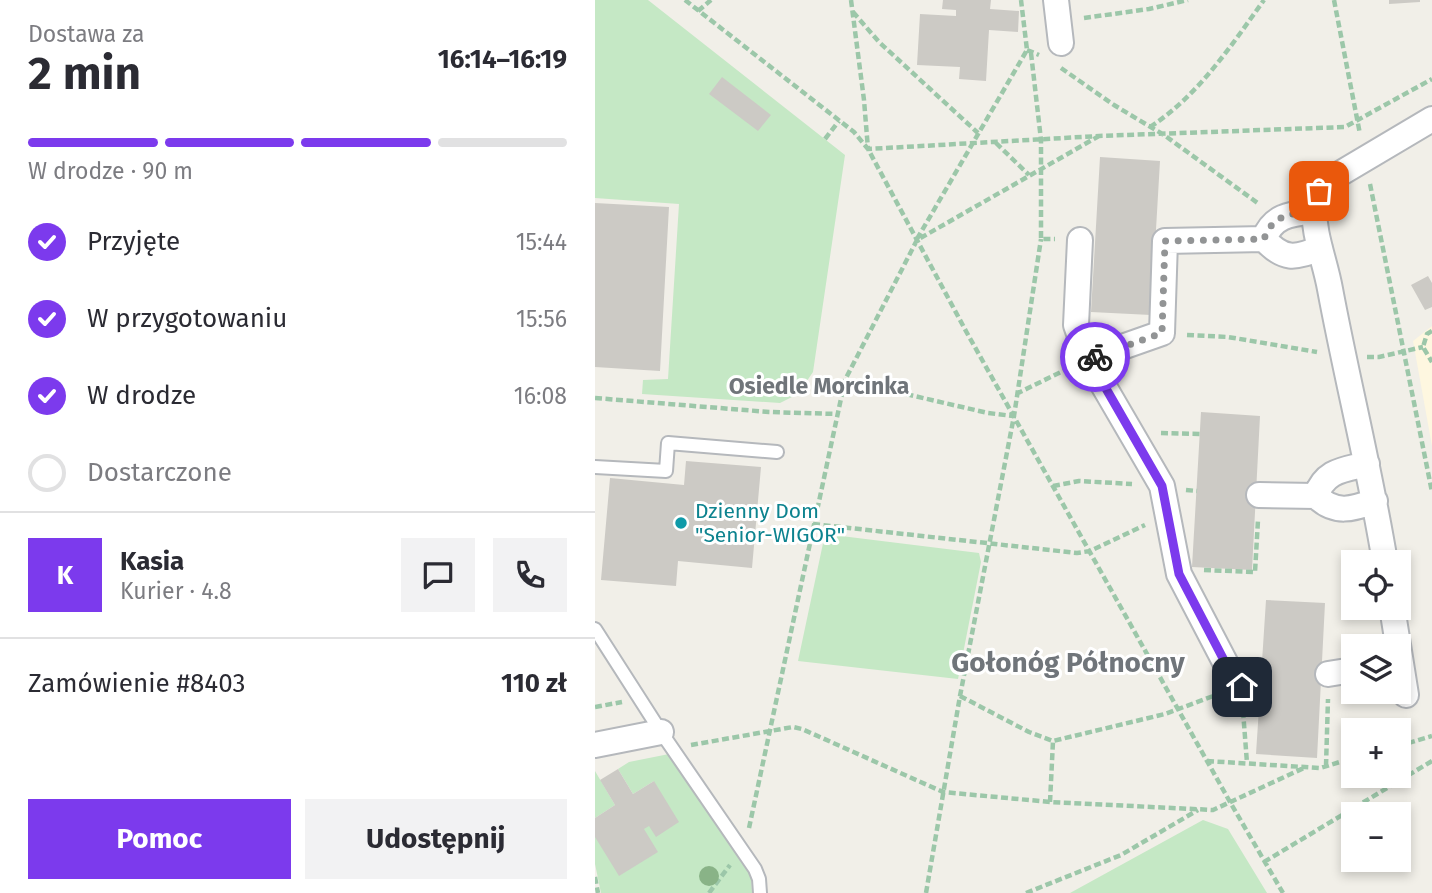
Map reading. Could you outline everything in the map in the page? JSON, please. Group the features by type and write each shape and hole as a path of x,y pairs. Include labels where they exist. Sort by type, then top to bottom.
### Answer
{"street":[{"path":"1383,550 1327,270 1320,248 1314,202 1319,191 1331,179 1432,119"},
{"path":"1264,239 1271,224 1279,219 1315,211"},
{"path":"1089,359 1162,333 1165,241 1264,239 1275,251 1300,257 1320,248"},
{"path":"1080,240 1076,325 1089,359 1162,486 1179,574 1227,666 1242,687"},
{"path":"1317,496 1321,485 1330,475 1367,464"},
{"path":"1259,495 1317,496 1325,505 1342,509 1375,501"},
{"path":"1328,674 1341,672"},
{"path":"595,745 667,740"}],"lane":[{"path":"595,467 666,471 668,443 777,452"},
{"path":"595,629 744,852 759,879 760,893"}],"path":[{"path":"685,0 860,138 868,149 1053,486 1283,893"},
{"path":"698,11 711,0"},
{"path":"851,0 868,149"},
{"path":"926,893 960,695 1014,416 1041,239 1041,140 1021,0"},
{"path":"709,893 730,865 744,852 845,380 916,240 1029,51 1056,38 1149,9 1188,0"},
{"path":"1150,127 1167,116 1194,90 1264,0"},
{"path":"1334,0 1432,492"},
{"path":"852,11 879,42 978,133"},
{"path":"1056,38 1150,127 1279,219"},
{"path":"868,149 1099,136 1345,127 1432,79"},
{"path":"825,139 839,121"},
{"path":"916,240 1099,136"},
{"path":"995,142 1029,175"},
{"path":"1041,239 1080,240"},
{"path":"1432,331 1427,334 1423,347 1432,362"},
{"path":"1162,333 1228,337 1343,357 1379,357 1423,347"},
{"path":"1016,394 1089,359"},
{"path":"845,380 988,413 1014,416"},
{"path":"595,398 769,412 837,414"},
{"path":"1132,432 1200,434"},
{"path":"1053,486 1079,481 1197,491"},
{"path":"1178,569 1255,572 1259,495"},
{"path":"813,524 1077,553 1090,551 1168,514"},
{"path":"1326,766 1328,674"},
{"path":"1242,687 1247,763"},
{"path":"960,695 1029,732 1053,741 1178,709"},
{"path":"667,740 803,729 943,792 1050,802 1199,810 1213,810 1306,767"},
{"path":"1411,742 1432,736"},
{"path":"1050,802 1053,741"},
{"path":"1207,761 1306,767 1341,762"},
{"path":"1264,862 1432,761"},
{"path":"1026,893 1121,855 1199,810"},
{"path":"595,877 598,893"}],"shaded area":[{"path":"1432,326 1432,446 1413,341"}],"green space":[{"path":"595,0 648,0 845,155 813,372 798,394 780,403 642,394 643,380 668,379 679,204 595,198"},
{"path":"825,534 979,553 981,562 958,679 798,661"},
{"path":"669,754 751,874 752,893 601,893 595,864 595,837 644,829 654,781 633,794 618,769 629,762"},
{"path":"595,771 615,805 595,818"},
{"path":"1203,820 1228,829 1267,893 1070,893"}],"building":[{"path":"943,0 991,0 990,9 1019,11 1018,32 989,30 986,81 959,79 960,67 917,65 920,14 956,16 956,10 942,9"},
{"path":"1389,0 1420,0 1420,2 1389,4"},
{"path":"722,77 771,115 758,131 709,94"},
{"path":"1100,157 1160,161 1151,315 1091,312"},
{"path":"595,203 669,207 660,371 595,367"},
{"path":"1428,276 1432,283 1432,307 1425,310 1411,285"},
{"path":"1201,412 1260,416 1252,570 1192,567"},
{"name":"Dzienny Dom \"Senior-WIGOR\"","path":"686,461 761,467 752,568 678,561 676,586 601,580 610,478 684,485"},
{"path":"1266,600 1325,603 1317,758 1256,754"},
{"path":"618,769 633,794 654,781 679,822 656,837 649,826 644,829 658,852 619,876 595,837 595,818 615,805 600,780"}],"way so far":[{"path":"1095,357 1162,333 1165,241 1264,239 1271,224 1279,219 1315,211 1314,202 1319,191"}],"place":[{"name":"Dzienny Dom \"Senior-WIGOR\"","path":"681,523"}],"district":[{"name":"Osiedle Morcinka","path":"819,386"},
{"name":"Gołonóg Północny","path":"1068,662"}],"route":[{"path":"1095,357 1089,359 1162,486 1179,574 1227,666 1242,687"}]}
